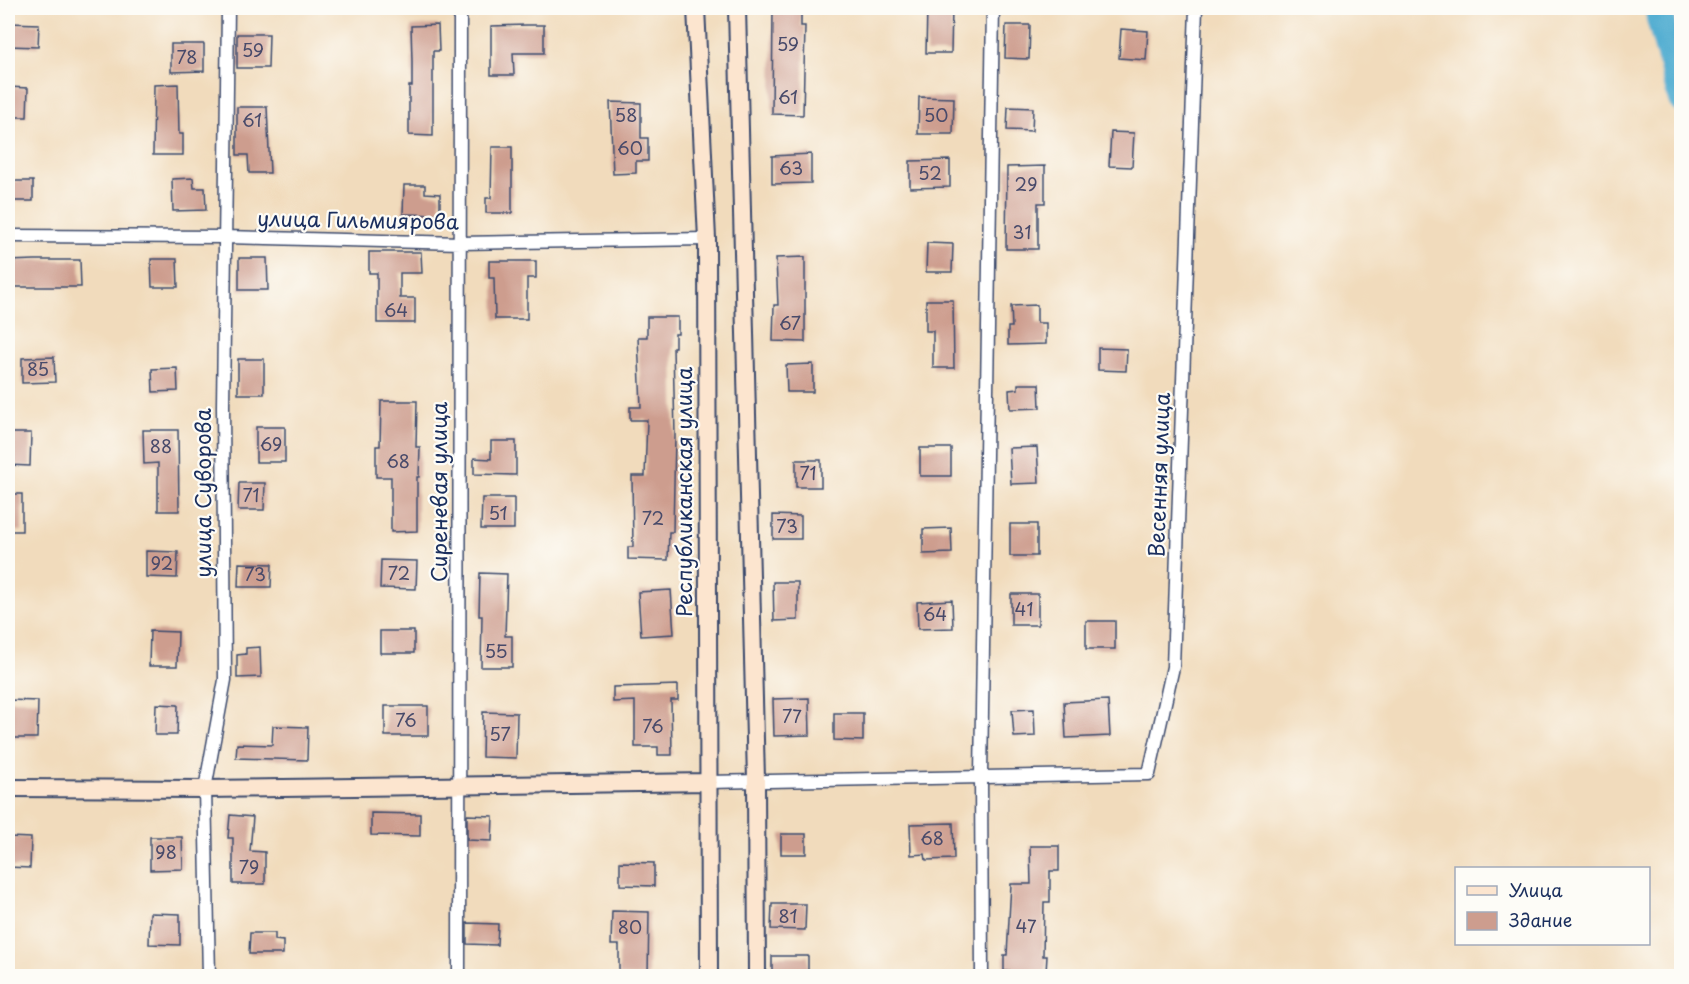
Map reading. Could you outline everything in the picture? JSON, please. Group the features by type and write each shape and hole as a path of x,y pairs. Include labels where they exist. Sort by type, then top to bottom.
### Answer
{"street":[{"name":"улица Суворова","path":"209,976 205,789 225,680 224,406 228,8"},
{"name":"Сиреневая улица","path":"459,976 460,8"},
{"name":"Республиканская улица","path":"696,8 707,239 709,976"},
{"path":"737,8 756,780 757,976"},
{"path":"982,976 981,776 993,8"},
{"name":"Весенняя улица","path":"708,782 1149,774 1173,667 1196,8"},
{"name":"улица Гильмиярова","path":"8,236 226,237 461,243 707,239"},
{"path":"8,788 205,789 708,782"}],"building":[{"path":"773,8 801,8 801,26 805,26 803,115 772,114"},
{"path":"927,8 952,8 951,53 926,53"},
{"path":"8,23 39,24 38,47 8,46"},
{"path":"438,25 439,51 433,51 433,136 409,135 409,86 412,86 411,26"},
{"path":"544,25 544,53 513,53 514,75 491,75 491,26"},
{"path":"1006,25 1030,25 1029,59 1005,58"},
{"path":"1121,29 1148,31 1146,60 1119,58"},
{"path":"237,34 269,34 268,68 237,68"},
{"path":"171,44 204,44 204,71 171,72"},
{"path":"178,84 179,134 183,134 183,155 153,155 154,85"},
{"path":"8,87 28,88 27,117 8,117"},
{"path":"919,97 954,98 953,134 918,134"},
{"path":"610,102 641,103 641,138 648,138 648,161 636,161 636,173 613,174"},
{"path":"237,107 267,107 270,173 249,173 248,155 237,155"},
{"path":"1008,107 1033,108 1032,131 1007,130"},
{"path":"1111,132 1134,133 1132,167 1109,166"},
{"path":"492,147 512,147 512,213 486,213 486,198 491,198"},
{"path":"811,154 811,183 772,184 772,156"},
{"path":"950,160 950,187 910,188 910,161"},
{"path":"1045,166 1045,203 1038,203 1038,249 1006,249 1007,167"},
{"path":"193,178 194,188 205,188 206,210 173,211 172,179"},
{"path":"8,181 33,181 33,201 8,201"},
{"path":"404,185 425,185 425,193 440,194 440,215 403,214"},
{"path":"927,243 953,244 952,272 926,272"},
{"path":"369,252 421,252 422,273 400,273 400,298 415,298 415,323 377,323 377,273 369,273"},
{"path":"805,257 805,342 773,341 774,305 778,305 776,258"},
{"path":"239,258 267,258 268,290 239,290"},
{"path":"151,259 177,259 178,287 152,287"},
{"path":"80,260 81,287 8,287 8,261"},
{"path":"489,261 536,261 536,278 527,278 527,319 495,319 494,278 489,278"},
{"path":"926,300 953,300 954,368 933,368 933,331 926,331"},
{"path":"1037,305 1037,323 1046,323 1046,344 1008,345 1008,327 1012,327 1011,306"},
{"path":"647,317 678,317 678,334 675,334 675,347 673,347 675,436 673,532 669,532 668,560 628,559 628,547 633,547 632,476 645,476 647,420 630,420 630,407 641,407 638,337 647,337"},
{"path":"1098,348 1127,349 1126,371 1098,370"},
{"path":"54,357 55,382 22,383 22,358"},
{"path":"238,359 264,359 264,394 238,394"},
{"path":"813,364 813,392 787,392 786,365"},
{"path":"177,368 178,391 153,392 152,369"},
{"path":"1018,384 1039,384 1040,408 1010,409 1009,390 1018,389"},
{"path":"381,401 417,401 416,447 420,447 419,477 417,477 417,531 391,532 391,477 376,477 376,446 380,446"},
{"path":"256,427 285,427 285,462 256,462"},
{"path":"143,430 178,430 179,511 158,511 158,463 144,464"},
{"path":"8,433 31,433 30,466 8,465"},
{"path":"491,441 516,441 516,475 474,474 474,458 491,459"},
{"path":"1037,447 1039,483 1011,484 1009,448"},
{"path":"920,448 951,448 951,476 920,476"},
{"path":"796,460 821,460 821,487 796,487"},
{"path":"239,483 265,483 264,510 238,510"},
{"path":"8,494 22,494 22,531 8,531"},
{"path":"482,498 514,498 514,529 481,529"},
{"path":"773,515 801,516 801,539 773,539"},
{"path":"1010,524 1037,524 1037,556 1010,556"},
{"path":"951,528 952,553 923,554 923,529"},
{"path":"146,551 178,552 177,578 146,577"},
{"path":"381,560 417,561 416,589 380,588"},
{"path":"239,563 272,564 271,587 238,587"},
{"path":"480,573 507,574 505,636 512,636 512,667 481,667"},
{"path":"773,582 798,582 798,620 774,621"},
{"path":"671,590 674,634 641,636 638,592"},
{"path":"1011,594 1038,594 1038,625 1011,625"},
{"path":"952,600 953,628 918,629 917,602"},
{"path":"1086,621 1115,621 1115,649 1086,649"},
{"path":"150,631 178,632 177,666 149,666"},
{"path":"380,631 414,631 414,653 380,653"},
{"path":"260,647 261,677 237,678 237,655 246,654 246,648"},
{"path":"678,685 678,700 671,700 672,755 658,755 658,747 635,747 635,701 613,702 613,687"},
{"path":"809,698 810,735 774,736 773,699"},
{"path":"8,700 38,701 37,738 8,738"},
{"path":"1108,700 1110,736 1066,738 1064,702"},
{"path":"156,704 178,705 177,735 155,735"},
{"path":"385,706 428,706 428,736 385,736"},
{"path":"1034,709 1035,736 1014,737 1012,710"},
{"path":"483,712 517,713 516,758 482,757"},
{"path":"834,713 863,713 863,741 834,740"},
{"path":"273,726 308,727 307,760 236,758 237,744 272,745"},
{"path":"371,813 420,814 420,836 371,835"},
{"path":"230,815 253,817 250,851 265,852 265,884 233,884 233,838 228,838"},
{"path":"467,815 493,816 492,841 467,840"},
{"path":"953,823 954,859 926,860 925,854 911,855 910,824"},
{"path":"781,834 806,834 806,854 781,854"},
{"path":"8,837 31,838 30,868 8,867"},
{"path":"150,837 182,837 183,869 150,870"},
{"path":"1030,846 1059,846 1059,871 1050,871 1050,902 1044,902 1043,956 1047,956 1046,972 1004,971 1011,884 1031,884"},
{"path":"620,862 654,863 654,886 620,885"},
{"path":"772,904 806,904 805,930 771,929"},
{"path":"612,911 649,912 648,976 619,976 619,945 611,945"},
{"path":"150,913 180,914 180,945 149,944"},
{"path":"467,923 498,924 497,945 467,944"},
{"path":"250,933 275,933 275,940 283,941 283,954 249,954"},
{"path":"772,956 808,956 808,974 772,975"}],"waterway":[{"path":"1659,8 1682,99"}]}
